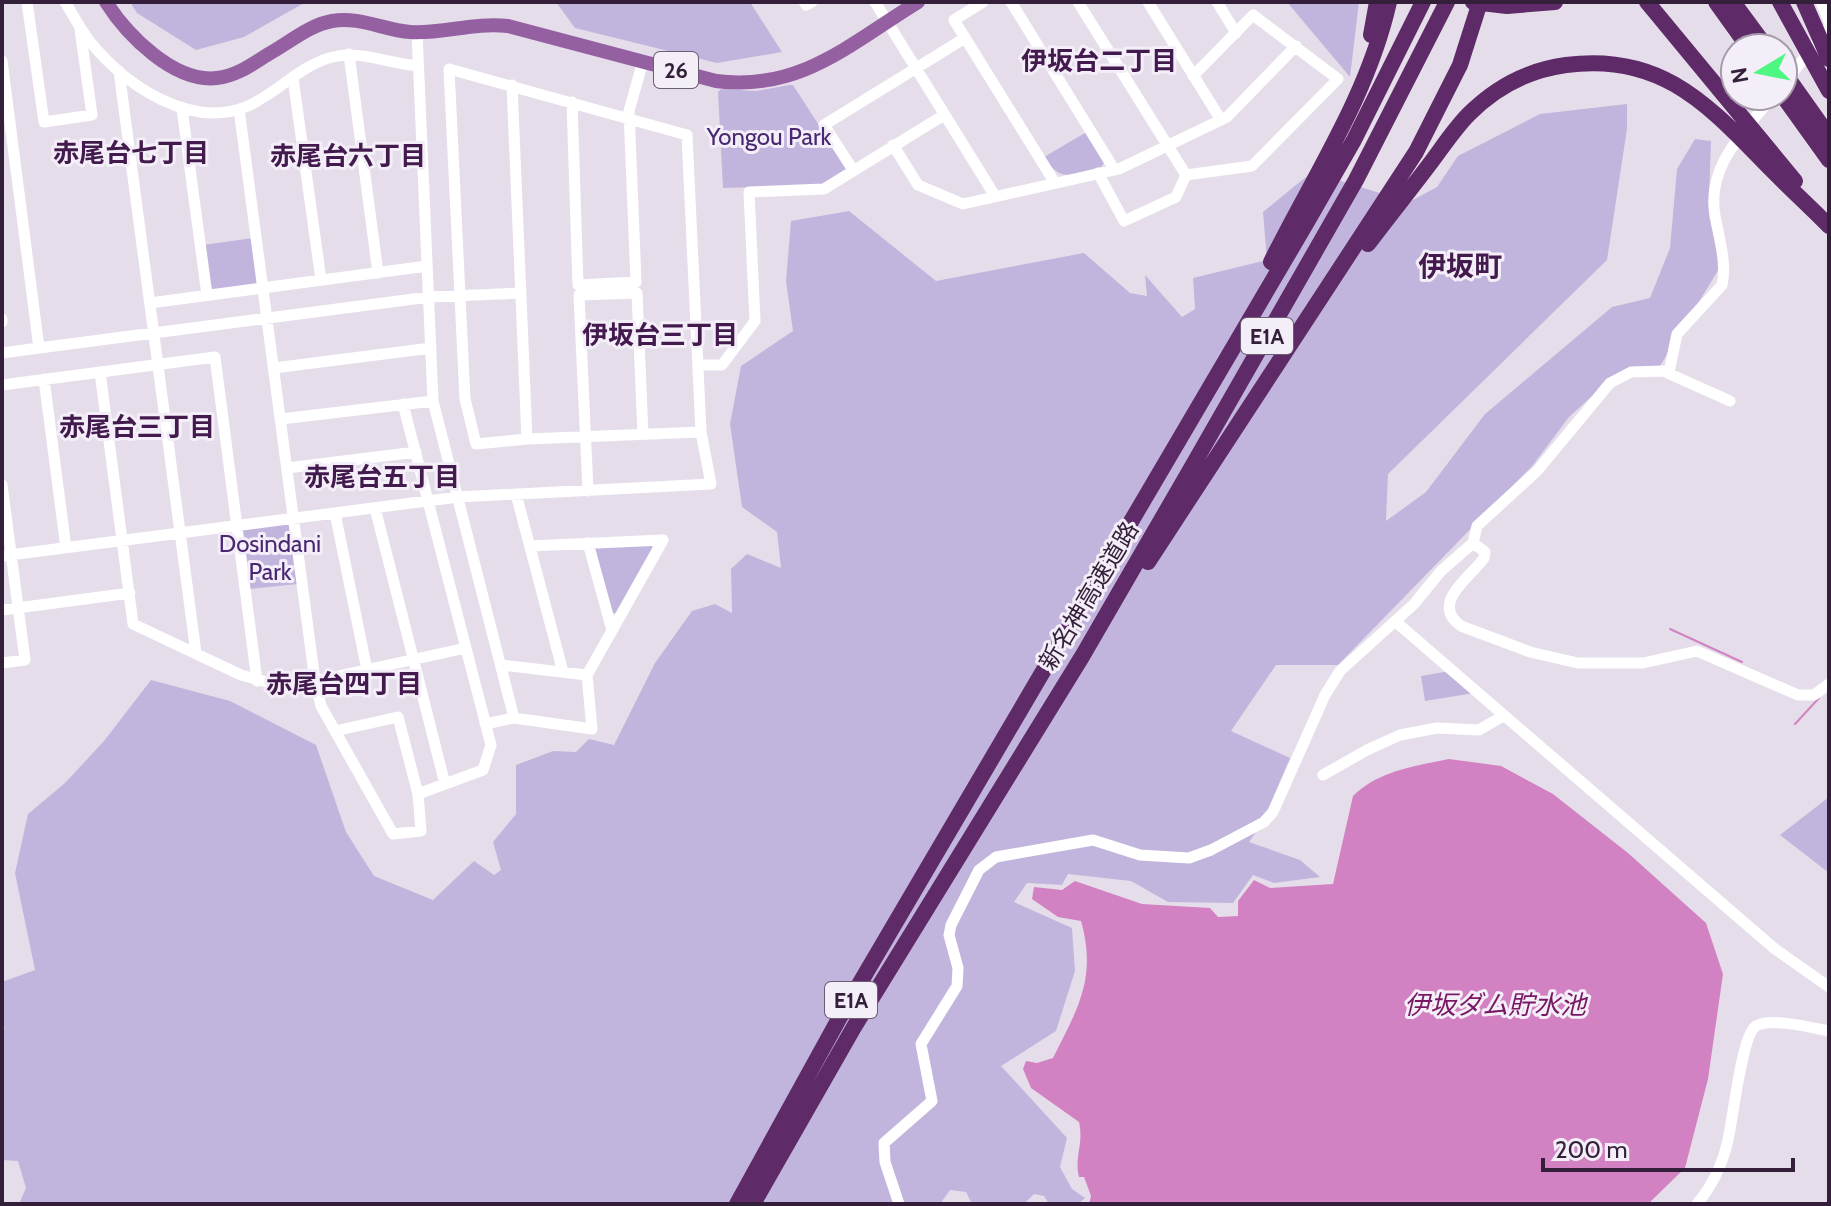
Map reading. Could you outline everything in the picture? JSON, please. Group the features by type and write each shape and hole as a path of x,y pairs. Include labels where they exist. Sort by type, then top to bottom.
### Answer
{"highway":[{"path":"1353,102 1364,68 1377,2"},
{"path":"1237,338 1272,259 1373,60 1389,2"},
{"name":"新名神高速道路","path":"737,1204 840,1017 1354,140 1423,2"},
{"path":"1473,2 1525,6 1555,2"},
{"path":"1083,655 1126,596 1275,371 1422,142 1449,91 1480,2"},
{"path":"1647,2 1829,224"},
{"path":"1716,2 1738,32"},
{"path":"1733,2 1755,32"},
{"path":"1780,2 1829,91"},
{"path":"1810,3 1829,59"},
{"name":"新名神高速道路","path":"753,1204 854,1027 1083,655 1341,205 1444,7"},
{"path":"1275,371 1458,125 1496,91 1540,70 1573,64 1610,63 1647,70 1667,79 1723,119 1829,224"},
{"path":"1799,94 1829,136"},
{"path":"1794,112 1829,160"}],"main road":[{"name":"26","path":"106,2 145,48 196,77 216,78 235,74 312,28 331,21 361,21 417,32 485,25 508,26 737,84 765,83 793,76 918,2"}],"street":[{"path":"27,2 44,122 92,115 80,28"},
{"path":"65,2 92,45 119,71 151,94 182,109 209,113 239,109 329,57 349,54 398,65 418,66"},
{"path":"804,2 806,5 812,2"},
{"path":"875,2 995,196"},
{"path":"983,2 954,20 1055,183"},
{"path":"1078,2 1186,175"},
{"path":"1148,2 1221,120"},
{"path":"1217,2 1236,33"},
{"path":"1799,63 1829,24 1810,3"},
{"path":"1017,4 1114,169"},
{"path":"1186,175 1252,166 1338,79 1253,15 1193,76"},
{"path":"417,32 433,401 514,718"},
{"path":"853,170 824,125 965,38"},
{"path":"893,145 918,185 963,204 1098,173 1114,169 1221,120 1296,46"},
{"path":"349,54 378,273"},
{"path":"2,61 39,348"},
{"path":"572,102 578,285 636,282 629,117 643,61"},
{"path":"6,556 428,500 711,484 701,432 687,135 449,69 465,402 476,444 701,432"},
{"path":"119,71 196,653"},
{"path":"293,78 321,280"},
{"path":"512,85 527,439"},
{"path":"182,109 207,295"},
{"path":"239,109 315,681 321,706 335,731 393,834 421,831 418,794 398,717 335,731"},
{"path":"1669,372 1677,334 1722,285 1722,257 1712,199 1716,174 1726,155 1760,112"},
{"path":"699,365 722,365 755,321 749,192 824,189 944,115"},
{"path":"2,166 15,164"},
{"path":"1098,173 1124,221 1176,197 1186,175"},
{"path":"150,303 427,266"},
{"path":"2,353 429,297 521,293"},
{"path":"588,491 579,295 637,293 643,434"},
{"path":"274,368 431,348"},
{"path":"2,385 215,357 257,681"},
{"path":"100,372 133,624 257,681 281,686 466,648"},
{"path":"899,1204 885,1162 884,1143 932,1101 921,1044 957,986 958,968 949,930 979,870 1003,855 1093,840 1140,855 1189,858 1264,822 1273,812 1325,695 1340,671 1396,622 1441,571 1473,543 1477,526 1537,471 1610,383 1631,372 1669,372 1730,401"},
{"path":"44,379 66,548"},
{"path":"281,419 433,401"},
{"path":"403,404 491,745 483,770 418,794"},
{"path":"287,468 416,452"},
{"path":"2,485 6,556 18,608 25,660 2,663"},
{"path":"516,494 563,672"},
{"path":"375,508 445,784"},
{"path":"335,513 367,670"},
{"path":"485,724 514,718 592,729 587,675 663,540 530,546"},
{"path":"588,543 612,630"},
{"path":"1473,543 1485,552 1484,558 1450,600 1451,615 1461,626 1563,661 1643,663 1697,651 1798,695 1814,695 1829,684"},
{"path":"2,610 130,593"},
{"path":"1396,622 1775,949 1827,984"},
{"path":"501,665 587,675"},
{"path":"1323,775 1400,735 1437,728 1479,730 1503,716"},
{"path":"1697,1204 1717,1172 1727,1146 1742,1058 1750,1032 1758,1025 1770,1023 1829,1031"}],"green space":[{"path":"130,2 306,2 244,37 196,50 137,13"},
{"path":"556,2 750,2 782,52 717,63 575,28"},
{"path":"1287,2 1359,2 1350,77"},
{"name":"Yongou Park","path":"793,85 846,167 844,171 822,185 723,188 718,92 721,89 756,91"},
{"path":"1627,104 1627,129 1607,260 1388,474 1386,521 1426,492 1485,414 1612,307 1650,298 1670,248 1677,169 1695,139 1711,141 1709,198 1720,267 1660,366 1610,380 1569,417 1533,465 1338,665 1276,665 1231,731 1290,758 1262,823 1249,842 1300,860 1320,877 1274,883 1253,875 1233,903 1168,902 1131,881 1068,874 1062,885 1027,883 1014,902 1072,928 1075,971 1056,1031 1001,1066 1067,1138 1060,1167 1072,1189 1085,1198 1078,1204 1049,1204 1044,1196 1034,1194 1024,1204 972,1204 966,1192 950,1190 940,1204 19,1204 26,1188 18,1161 2,1160 2,1030 5,1028 2,1023 2,982 35,970 15,873 28,814 65,783 104,741 151,680 230,701 316,745 346,832 374,876 433,900 474,861 494,875 501,870 493,842 516,814 516,765 553,751 576,752 589,739 614,745 655,663 692,611 715,604 732,613 731,569 747,554 781,568 777,532 742,507 730,424 741,366 793,331 786,281 791,221 849,211 936,281 1084,253 1130,293 1147,296 1145,275 1182,317 1195,309 1193,278 1267,260 1263,212 1312,172 1409,202 1437,187 1458,156 1540,114"},
{"path":"1088,133 1105,162 1101,167 1069,175 1050,166 1044,157"},
{"path":"253,238 257,284 212,290 203,245"},
{"name":"Dosindani Park","path":"288,523 291,526 298,584 249,589 241,532 243,529"},
{"path":"650,544 654,549 617,613 611,613 594,550 596,546"},
{"path":"1450,671 1474,693 1425,701 1421,676"},
{"path":"1829,797 1829,873 1780,835"}],"water":[{"name":"伊坂ダム貯水池","path":"1449,759 1501,766 1553,794 1628,853 1706,923 1723,974 1708,1079 1685,1168 1648,1204 1089,1204 1091,1196 1078,1170 1079,1122 1031,1088 1023,1069 1026,1061 1037,1063 1053,1058 1077,1008 1086,976 1087,959 1081,921 1058,917 1032,899 1034,887 1062,890 1075,881 1142,904 1210,908 1218,917 1238,916 1238,901 1254,880 1270,888 1333,884 1353,796 1385,775"}],"waterway":[{"path":"1670,629 1742,662"},
{"path":"1795,724 1819,698"}],"district":[{"name":"伊坂台二丁目","path":"1099,61"},
{"name":"赤尾台七丁目","path":"131,153"},
{"name":"赤尾台六丁目","path":"348,156"},
{"name":"伊坂町","path":"1460,266"},
{"name":"伊坂台三丁目","path":"660,335"},
{"name":"赤尾台三丁目","path":"137,427"},
{"name":"赤尾台五丁目","path":"382,477"},
{"name":"赤尾台四丁目","path":"344,684"}]}
